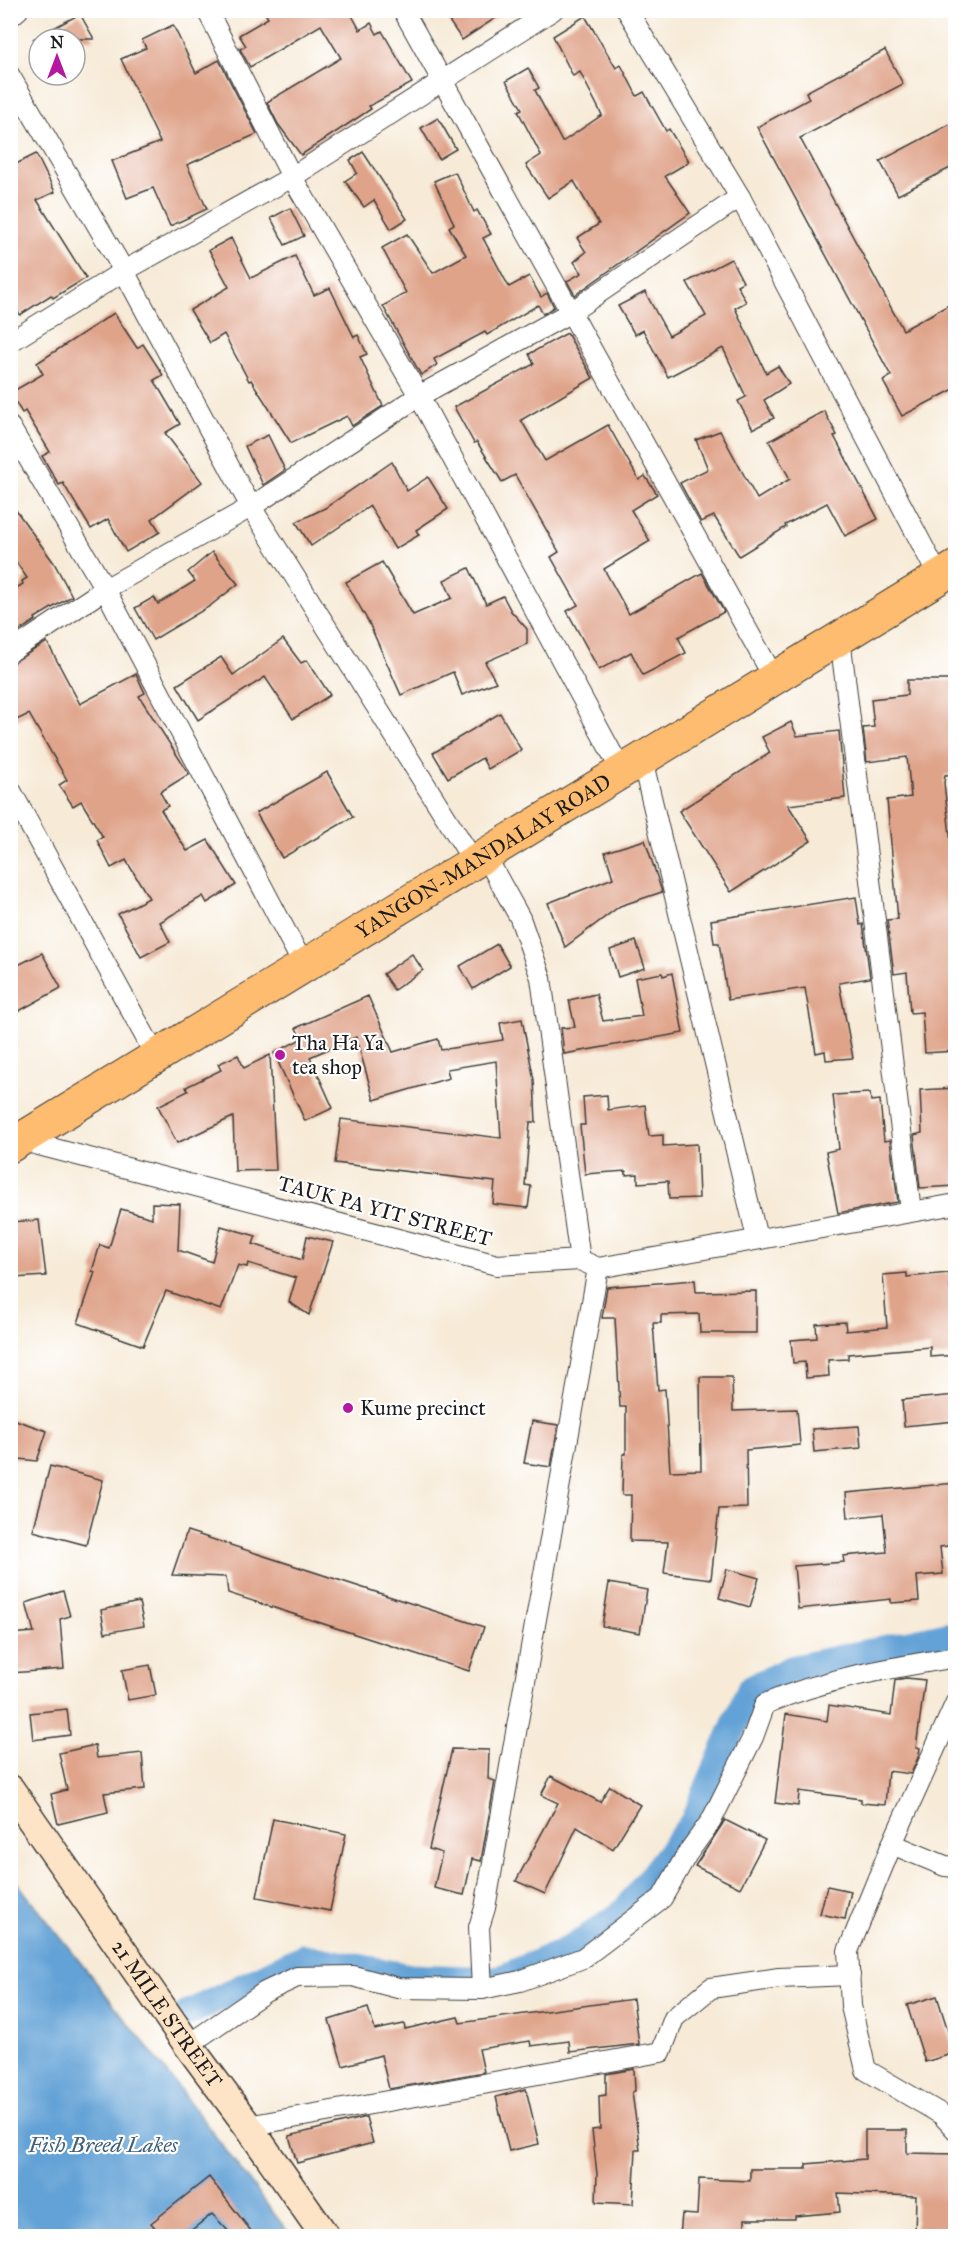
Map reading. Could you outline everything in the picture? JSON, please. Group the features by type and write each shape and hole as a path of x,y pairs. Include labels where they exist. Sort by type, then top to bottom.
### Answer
{"highway":[{"name":"YANGON-MANDALAY ROAD","path":"15,1143 947,572"}],"street":[{"path":"10,17 18,10"},
{"path":"207,10 292,177 632,765 757,1238"},
{"path":"403,10 774,678"},
{"path":"10,342 124,271 292,177 553,10"},
{"path":"627,10 740,197 947,572"},
{"path":"10,76 124,271 251,507 520,918 541,978 580,1260"},
{"path":"10,652 105,589 251,507 419,396 571,312 740,197"},
{"path":"10,427 105,589 304,966"},
{"path":"840,638 911,1211"},
{"path":"10,789 157,1058"},
{"name":"TAUK PA YIT STREET","path":"15,1143 497,1265 580,1260 598,1268"},
{"path":"482,1988 479,1927 485,1908 598,1268 956,1204"},
{"path":"188,2045 265,1992 297,1977 353,1976 398,1988 482,1988 520,1981 583,1959 662,1899 687,1854 711,1821 753,1737 765,1704 791,1693 844,1677 956,1657"},
{"path":"956,1702 892,1844 848,1951 851,2006 866,2070 941,2114 956,2130"},
{"name":"21 MILE STREET","path":"10,1789 188,2045 325,2236"},
{"path":"892,1844 945,1866 956,1867"},
{"path":"248,2126 661,2052 674,2018 711,1988 778,1978 850,1975"}],"water":[{"name":"Fish Breed Lakes","path":"10,1874 146,2045 291,2236 11,2236"}],"building":[{"path":"263,10 349,10 360,30 371,23 377,34 382,31 412,83 369,106 371,109 301,155 278,124 267,102 341,58 321,25 250,67 240,49 246,46 239,35 268,18"},
{"path":"459,10 508,10 462,40 447,18"},
{"path":"80,14 94,39 87,39 87,27 56,27"},
{"path":"585,16 616,68 621,65 637,96 644,92 666,131 669,129 689,162 665,176 690,213 575,295 567,281 582,273 574,262 586,252 577,238 599,224 574,181 548,198 526,165 541,155 518,111 522,109 506,81 528,68 539,88 535,90 562,142 602,115 580,72 573,76 553,36"},
{"path":"173,25 196,73 219,60 257,134 187,165 207,209 170,226 153,188 127,198 112,161 160,142 121,59 146,48 142,40"},
{"path":"885,50 903,84 800,138 903,330 956,301 956,388 902,416 883,381 891,376 757,127 809,99 806,92"},
{"path":"438,118 456,149 439,159 421,128"},
{"path":"956,121 956,165 898,195 880,161"},
{"path":"363,152 407,219 391,229 374,200 364,207 345,181 357,173 350,160"},
{"path":"36,154 55,192 37,200 86,278 53,298 51,295 20,315 10,301 10,167"},
{"path":"455,172 474,212 477,210 491,234 483,238 509,287 529,276 541,297 547,293 554,307 543,314 538,305 487,335 485,332 434,359 437,365 421,375 383,306 406,293 382,248 407,234 433,273 466,255 449,227 454,224 434,181"},
{"path":"290,208 304,236 285,245 271,218"},
{"path":"231,238 251,278 295,256 314,295 330,288 354,337 358,335 367,354 360,357 383,406 352,426 347,416 291,443 251,380 249,381 224,334 210,343 190,310 229,287 209,250"},
{"path":"731,259 743,282 737,285 746,302 735,308 766,373 778,366 789,384 764,400 774,418 753,429 738,401 746,397 723,348 668,377 643,330 635,335 618,306 645,292 669,336 706,316 687,282"},
{"path":"114,313 137,348 143,344 163,375 154,380 180,424 165,433 202,482 152,519 160,532 126,552 108,519 91,529 63,483 59,485 42,456 50,452 25,411 22,413 10,393 43,374 37,363"},
{"path":"567,333 593,378 521,420 545,461 608,425 639,480 645,476 657,494 631,510 650,541 604,569 629,614 702,573 724,612 678,637 686,653 643,675 631,652 599,670 567,611 578,605 551,557 559,552 515,475 502,482 477,442 474,443 454,407 534,364 529,354"},
{"path":"824,411 837,435 834,436 878,519 845,536 827,503 785,525 786,527 739,556 714,516 701,522 680,483 708,469 696,440 720,431 757,499 790,479 769,441"},
{"path":"268,435 285,470 263,485 245,446"},
{"path":"392,462 407,491 428,477 448,509 416,530 419,535 395,549 370,506 311,546 296,522 325,508"},
{"path":"10,502 54,563 72,596 35,618 36,620 10,637 10,592 23,584 22,581 27,578 10,553"},
{"path":"212,552 238,584 210,606 153,640 135,608 154,597 158,604 195,581 188,572"},
{"path":"382,562 413,615 452,598 444,580 469,568 486,604 503,596 511,611 527,629 527,644 485,662 496,682 462,695 453,672 401,695 369,623 346,582"},
{"path":"283,639 301,663 307,660 330,695 293,719 265,677 198,720 177,685 221,657 233,675"},
{"path":"47,642 80,704 136,674 145,693 139,696 189,774 160,792 168,806 161,810 187,851 208,840 236,885 207,903 203,896 160,922 170,942 141,957 118,914 149,898 126,860 111,868 97,840 103,837 81,801 73,806 59,785 67,780 29,714 10,723 10,664"},
{"path":"907,680 956,680 956,774 945,775 944,783 952,852 956,851 956,1051 925,1053 922,1012 910,1013 907,972 894,974 887,920 898,919 887,800 911,797 907,757 867,762 863,728 874,727 871,699 907,695"},
{"path":"500,713 521,750 488,769 482,758 448,778 433,753"},
{"path":"791,722 797,736 839,731 845,798 788,805 811,841 731,892 679,811 770,753 762,737"},
{"path":"327,772 353,817 282,858 256,813"},
{"path":"645,840 662,892 620,906 565,947 548,903 613,878 605,852"},
{"path":"856,897 860,925 863,924 870,978 839,983 853,1058 826,1060 825,1051 816,1053 805,988 728,1000 719,943 714,943 711,920"},
{"path":"636,941 645,968 618,977 610,950"},
{"path":"497,944 510,966 473,989 460,966"},
{"path":"42,953 61,988 10,1016 10,969"},
{"path":"412,954 423,970 394,990 383,974"},
{"path":"662,973 663,976 672,973 683,1033 564,1054 561,1028 575,1027 569,1000 596,994 603,1021 642,1016 635,978"},
{"path":"368,996 393,1052 438,1039 441,1050 503,1040 500,1023 522,1019 534,1080 536,1122 530,1122 525,1185 531,1186 528,1208 493,1204 495,1182 335,1163 341,1119 501,1138 496,1061 447,1069 449,1078 374,1100 356,1037 310,1057 333,1108 305,1121 274,1053 301,1039 296,1028"},
{"path":"238,1055 244,1068 270,1055 276,1170 235,1171 233,1117 177,1143 158,1106 188,1091 186,1087 221,1070 218,1064"},
{"path":"956,1088 956,1186 920,1188 914,1135 922,1133 920,1090"},
{"path":"870,1093 871,1101 880,1100 884,1141 890,1140 898,1202 838,1213 826,1152 839,1149 833,1095"},
{"path":"607,1095 608,1110 645,1105 649,1136 663,1135 663,1146 697,1144 699,1198 669,1199 668,1181 638,1183 638,1174 626,1175 626,1171 585,1174 580,1125 585,1125 583,1097"},
{"path":"152,1203 180,1204 178,1250 212,1262 221,1226 256,1236 253,1244 302,1260 307,1236 333,1242 309,1315 289,1302 296,1278 248,1263 247,1267 238,1265 221,1310 166,1291 143,1346 78,1323 95,1272 92,1271 100,1245 109,1248 121,1209 152,1218"},
{"path":"39,1220 46,1276 13,1278 10,1222"},
{"path":"907,1273 907,1277 949,1273 956,1355 930,1357 930,1347 848,1354 848,1359 828,1360 829,1376 806,1378 805,1362 793,1363 791,1340 817,1338 816,1324 845,1322 846,1331 887,1327 883,1275"},
{"path":"695,1280 696,1292 756,1291 756,1333 700,1333 699,1314 661,1315 661,1323 653,1323 658,1390 665,1389 670,1471 701,1470 700,1377 732,1377 733,1411 797,1409 800,1445 746,1450 747,1508 719,1509 711,1579 664,1573 668,1542 630,1541 631,1495 622,1495 623,1454 626,1454 626,1407 620,1407 615,1318 602,1318 607,1287"},
{"path":"956,1395 956,1421 904,1426 902,1400"},
{"path":"10,1418 47,1431 37,1461 10,1458"},
{"path":"532,1421 558,1425 551,1467 524,1463"},
{"path":"859,1426 861,1448 814,1452 812,1429"},
{"path":"50,1466 103,1480 86,1545 33,1531"},
{"path":"956,1483 956,1545 940,1547 943,1574 917,1576 919,1601 891,1603 891,1599 798,1609 794,1566 844,1562 843,1556 887,1552 883,1514 848,1518 846,1493"},
{"path":"187,1531 484,1627 469,1671 228,1593 226,1577 172,1575"},
{"path":"727,1569 759,1578 750,1607 719,1598"},
{"path":"609,1583 647,1590 640,1633 602,1626"},
{"path":"63,1591 70,1616 60,1619 64,1669 10,1673 10,1634 34,1632 26,1603"},
{"path":"139,1602 144,1626 105,1633 101,1610"},
{"path":"150,1665 156,1695 128,1700 122,1670"},
{"path":"906,1678 925,1680 916,1748 920,1748 919,1755 911,1774 888,1771 885,1805 861,1803 861,1799 799,1791 798,1806 775,1803 786,1714 827,1721 829,1705 891,1715 895,1680"},
{"path":"67,1709 70,1735 33,1740 30,1713"},
{"path":"95,1745 97,1758 142,1753 145,1789 104,1793 108,1812 58,1824 51,1794 67,1790 59,1753"},
{"path":"452,1749 489,1750 488,1779 495,1781 481,1861 472,1859 464,1895 434,1888 442,1853 429,1849"},
{"path":"551,1776 600,1802 610,1786 640,1805 613,1849 577,1827 545,1894 516,1881 558,1803 541,1795"},
{"path":"273,1819 346,1834 330,1911 257,1897"},
{"path":"725,1820 765,1840 740,1888 695,1866"},
{"path":"827,1886 851,1891 845,1919 820,1914"},
{"path":"937,1996 955,2053 925,2062 907,2005"},
{"path":"633,1999 639,2044 570,2052 569,2041 531,2046 530,2041 479,2049 484,2072 389,2089 381,2055 343,2066 329,2020 368,2008 375,2030 404,2024 405,2029 458,2017 460,2023"},
{"path":"634,2069 635,2091 632,2092 640,2150 636,2150 633,2204 596,2202 597,2174 592,2130 600,2129 599,2096 606,2095 606,2074"},
{"path":"526,2089 539,2144 509,2151 496,2097"},
{"path":"366,2117 373,2143 297,2163 289,2136"},
{"path":"865,2130 907,2130 907,2153 956,2154 955,2236 915,2236 916,2196 838,2193 840,2212 795,2216 795,2219 745,2219 745,2236 680,2236 682,2214 697,2215 699,2179 750,2181 750,2169 806,2169 806,2164 865,2159"},
{"path":"209,2177 255,2236 233,2236 212,2214 184,2236 162,2236 151,2223"}],"waterway":[{"path":"187,2014 303,1957 411,1977 497,1980 572,1948 624,1912 693,1822 750,1689 791,1669 956,1633"}],"place":[{"name":"Tha Ha Ya tea shop","path":"280,1055"},
{"name":"Kume precinct","path":"348,1408"}]}
